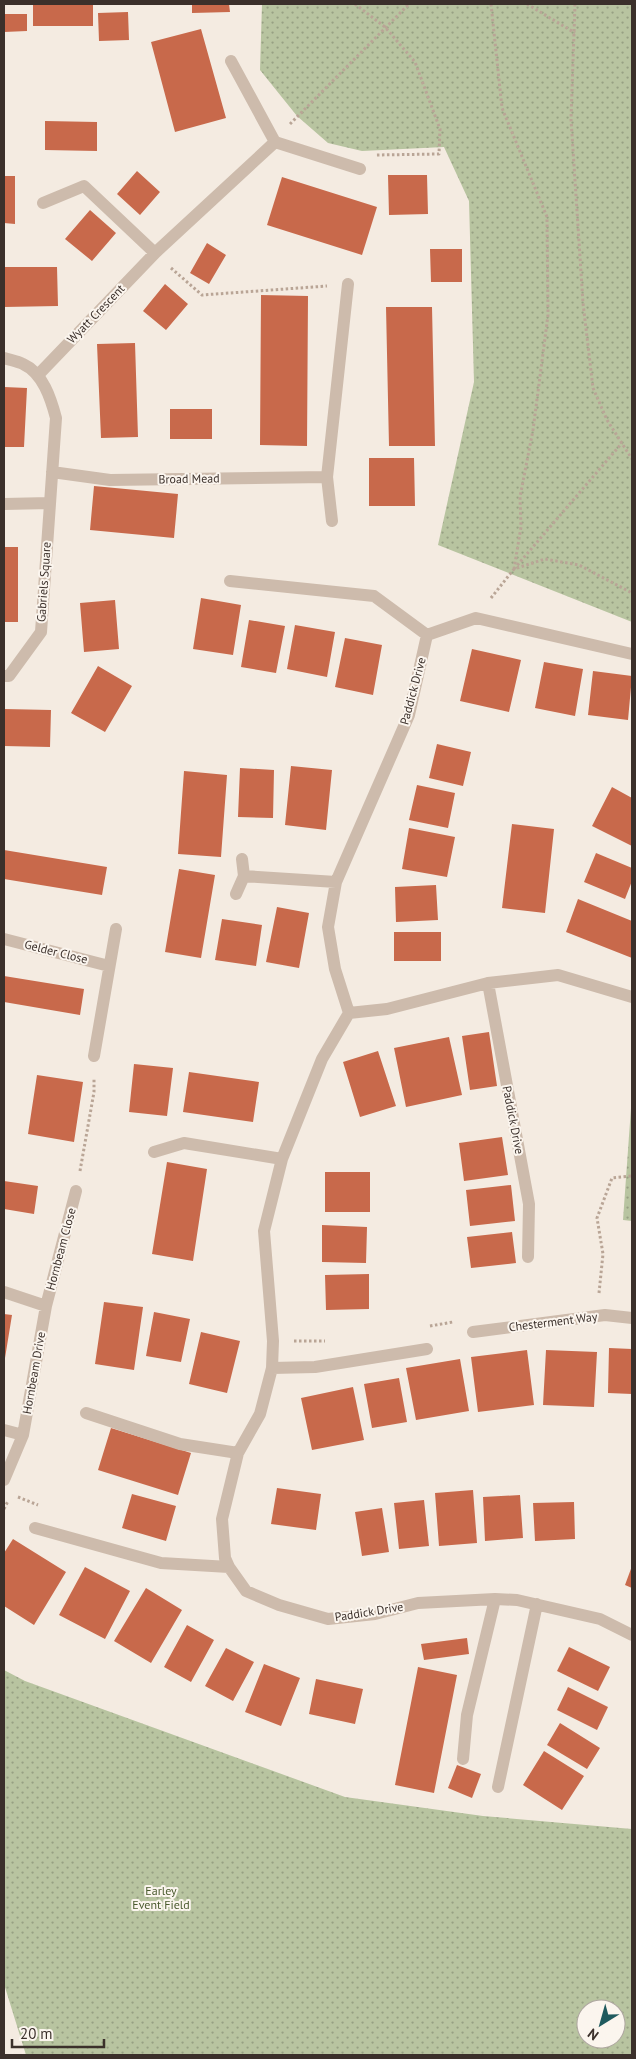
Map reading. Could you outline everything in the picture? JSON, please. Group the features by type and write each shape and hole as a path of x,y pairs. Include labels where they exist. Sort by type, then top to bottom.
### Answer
{"street":[{"path":"231,60 274,142 360,169"},
{"name":"Wyatt Crescent","path":"38,375 155,253 274,142"},
{"path":"43,203 84,186 155,253"},
{"path":"332,521 326,477 348,284"},
{"name":"Gabriels Square","path":"4,358 24,364 38,375 51,399 56,418 41,632 9,676 4,676"},
{"name":"Broad Mead","path":"52,472 110,480 326,477"},
{"path":"4,504 50,503"},
{"path":"230,581 374,596 427,635 476,618 632,654"},
{"name":"Paddick Drive","path":"427,635 409,714 336,882 328,927 335,969 349,1013 322,1059 282,1159 264,1231 273,1341 272,1368 260,1414 238,1453 222,1519 225,1558 246,1591 279,1605 328,1619 375,1614 418,1603 495,1599 517,1600 600,1619 632,1635"},
{"path":"236,894 244,876 242,859"},
{"path":"244,876 336,882"},
{"path":"94,1056 116,929"},
{"name":"Gelder Close","path":"4,939 109,966"},
{"path":"349,1013 387,1009 488,983 558,975 632,997"},
{"name":"Paddick Drive","path":"488,983 528,1204 528,1257"},
{"path":"154,1152 184,1143 282,1159"},
{"name":"Hornbeam Close","path":"46,1306 76,1191"},
{"path":"4,1292 46,1306"},
{"name":"Hornbeam Drive","path":"4,1480 23,1435 46,1306"},
{"name":"Chesterment Way","path":"473,1332 605,1315 632,1318"},
{"path":"272,1368 315,1367 427,1349"},
{"path":"86,1413 180,1444 238,1453"},
{"path":"4,1430 23,1435"},
{"path":"35,1528 161,1563 229,1567"},
{"path":"463,1760 467,1715 495,1599"},
{"path":"498,1788 537,1604"}],"path":[{"path":"355,4 385,27 415,62 440,130 440,154 366,155 360,169"},
{"path":"274,142 296,116 409,4"},
{"path":"491,4 502,108 547,217 548,315 533,430 520,497 521,527 514,569"},
{"path":"528,4 575,33"},
{"path":"576,4 571,119 583,303 593,388 607,420 632,460"},
{"path":"155,253 202,295 348,284"},
{"path":"476,618 514,569 622,443"},
{"path":"514,569 545,559 579,565 632,593"},
{"path":"76,1191 94,1092 94,1056"},
{"path":"598,1303 603,1254 597,1218 612,1178 632,1176"},
{"path":"428,1326 455,1321"},
{"path":"273,1341 330,1341"}],"green space":[{"path":"262,4 632,4 632,622 438,545 474,382 469,201 444,147 362,151 328,143 297,116 260,70"},
{"path":"632,1094 632,1221 623,1220"},
{"name":"Earley Event Field","path":"4,1670 25,1681 345,1797 483,1816 632,1829 632,2055 26,2055 4,1984"}],"building":[{"path":"33,4 93,4 93,26 33,26"},
{"path":"192,4 229,4 230,12 192,13"},
{"path":"128,12 129,40 99,41 98,13"},
{"path":"4,14 27,14 27,31 4,32"},
{"path":"201,29 226,118 175,132 151,42"},
{"path":"45,121 97,122 97,151 45,150"},
{"path":"137,171 160,192 140,215 117,194"},
{"path":"388,175 427,175 428,214 389,215"},
{"path":"4,176 15,176 15,224 4,223"},
{"path":"282,177 377,207 362,255 267,225"},
{"path":"90,210 116,233 92,261 65,239"},
{"path":"207,243 226,255 209,284 190,273"},
{"path":"430,249 462,249 462,282 431,282"},
{"path":"4,267 57,267 58,306 4,307"},
{"path":"165,284 188,304 166,330 143,311"},
{"path":"261,295 308,296 307,446 260,445"},
{"path":"386,307 432,307 435,446 389,446"},
{"path":"135,343 138,437 101,438 97,344"},
{"path":"4,387 27,388 24,447 4,447"},
{"path":"170,409 212,409 212,439 170,439"},
{"path":"369,458 414,458 415,506 369,506"},
{"path":"94,486 178,494 174,538 90,530"},
{"path":"4,547 18,547 18,622 4,622"},
{"path":"201,598 241,605 233,655 193,649"},
{"path":"115,600 119,649 84,652 80,603"},
{"path":"249,620 285,626 276,673 241,667"},
{"path":"295,625 335,632 327,677 287,669"},
{"path":"345,638 382,645 373,695 335,687"},
{"path":"472,649 521,660 509,712 460,701"},
{"path":"544,662 583,669 575,716 535,708"},
{"path":"98,666 132,686 105,732 71,713"},
{"path":"593,671 632,676 628,720 588,715"},
{"path":"4,709 51,710 50,747 4,746"},
{"path":"437,744 471,752 463,786 429,778"},
{"path":"291,766 332,770 326,830 285,825"},
{"path":"240,768 274,770 273,818 238,817"},
{"path":"184,771 227,775 221,857 178,854"},
{"path":"417,785 455,793 448,828 409,820"},
{"path":"612,787 632,798 632,846 592,826"},
{"path":"512,824 554,829 545,913 502,908"},
{"path":"409,828 455,837 447,877 402,869"},
{"path":"4,850 107,867 102,895 4,879"},
{"path":"596,853 632,868 632,881 625,899 584,882"},
{"path":"179,869 215,875 201,958 165,952"},
{"path":"436,885 438,920 396,922 395,887"},
{"path":"578,899 632,921 632,958 566,932"},
{"path":"277,907 309,913 299,968 266,962"},
{"path":"222,919 262,925 256,966 215,960"},
{"path":"394,932 441,932 441,961 394,961"},
{"path":"4,976 84,989 80,1015 4,1002"},
{"path":"489,1032 497,1086 470,1090 462,1036"},
{"path":"449,1037 462,1095 406,1107 394,1048"},
{"path":"378,1051 396,1106 360,1117 343,1062"},
{"path":"134,1064 173,1068 167,1116 129,1112"},
{"path":"189,1072 259,1082 253,1122 183,1112"},
{"path":"37,1075 83,1082 74,1142 28,1134"},
{"path":"502,1137 508,1175 464,1181 459,1143"},
{"path":"167,1162 207,1169 193,1261 152,1254"},
{"path":"325,1172 370,1172 370,1212 325,1212"},
{"path":"4,1181 38,1186 34,1214 4,1209"},
{"path":"511,1185 515,1221 470,1226 466,1190"},
{"path":"322,1225 367,1227 366,1263 322,1262"},
{"path":"512,1232 516,1263 471,1268 467,1237"},
{"path":"369,1274 369,1309 326,1310 325,1275"},
{"path":"104,1302 143,1307 134,1370 95,1364"},
{"path":"154,1312 190,1319 181,1362 146,1356"},
{"path":"4,1314 12,1315 5,1358 4,1358"},
{"path":"201,1332 240,1341 227,1393 189,1384"},
{"path":"609,1348 632,1349 632,1394 608,1393"},
{"path":"527,1350 534,1405 478,1412 471,1357"},
{"path":"546,1350 597,1352 594,1407 543,1405"},
{"path":"460,1359 469,1411 416,1420 406,1368"},
{"path":"399,1378 407,1422 372,1428 364,1384"},
{"path":"353,1387 364,1440 312,1450 301,1398"},
{"path":"111,1428 191,1453 178,1495 98,1470"},
{"path":"277,1488 321,1494 316,1530 271,1524"},
{"path":"473,1490 477,1543 439,1546 435,1493"},
{"path":"132,1494 176,1506 166,1541 122,1528"},
{"path":"520,1495 523,1538 485,1541 483,1497"},
{"path":"424,1500 429,1546 399,1549 394,1503"},
{"path":"574,1502 575,1539 535,1541 533,1503"},
{"path":"382,1508 389,1552 362,1556 355,1512"},
{"path":"13,1539 66,1572 34,1625 4,1606 4,1553"},
{"path":"632,1566 632,1588 625,1585"},
{"path":"85,1567 130,1591 105,1639 59,1615"},
{"path":"146,1588 182,1610 151,1663 114,1641"},
{"path":"187,1625 214,1640 191,1682 164,1667"},
{"path":"467,1638 469,1654 424,1660 421,1644"},
{"path":"569,1647 610,1667 598,1691 557,1671"},
{"path":"226,1648 254,1662 233,1701 205,1686"},
{"path":"264,1664 300,1678 281,1726 245,1712"},
{"path":"418,1667 457,1675 434,1793 395,1785"},
{"path":"316,1679 363,1689 355,1724 309,1714"},
{"path":"568,1687 608,1707 597,1730 557,1710"},
{"path":"560,1723 600,1748 587,1769 547,1745"},
{"path":"544,1751 584,1776 562,1810 523,1785"},
{"path":"457,1765 481,1774 472,1798 448,1788"}]}
